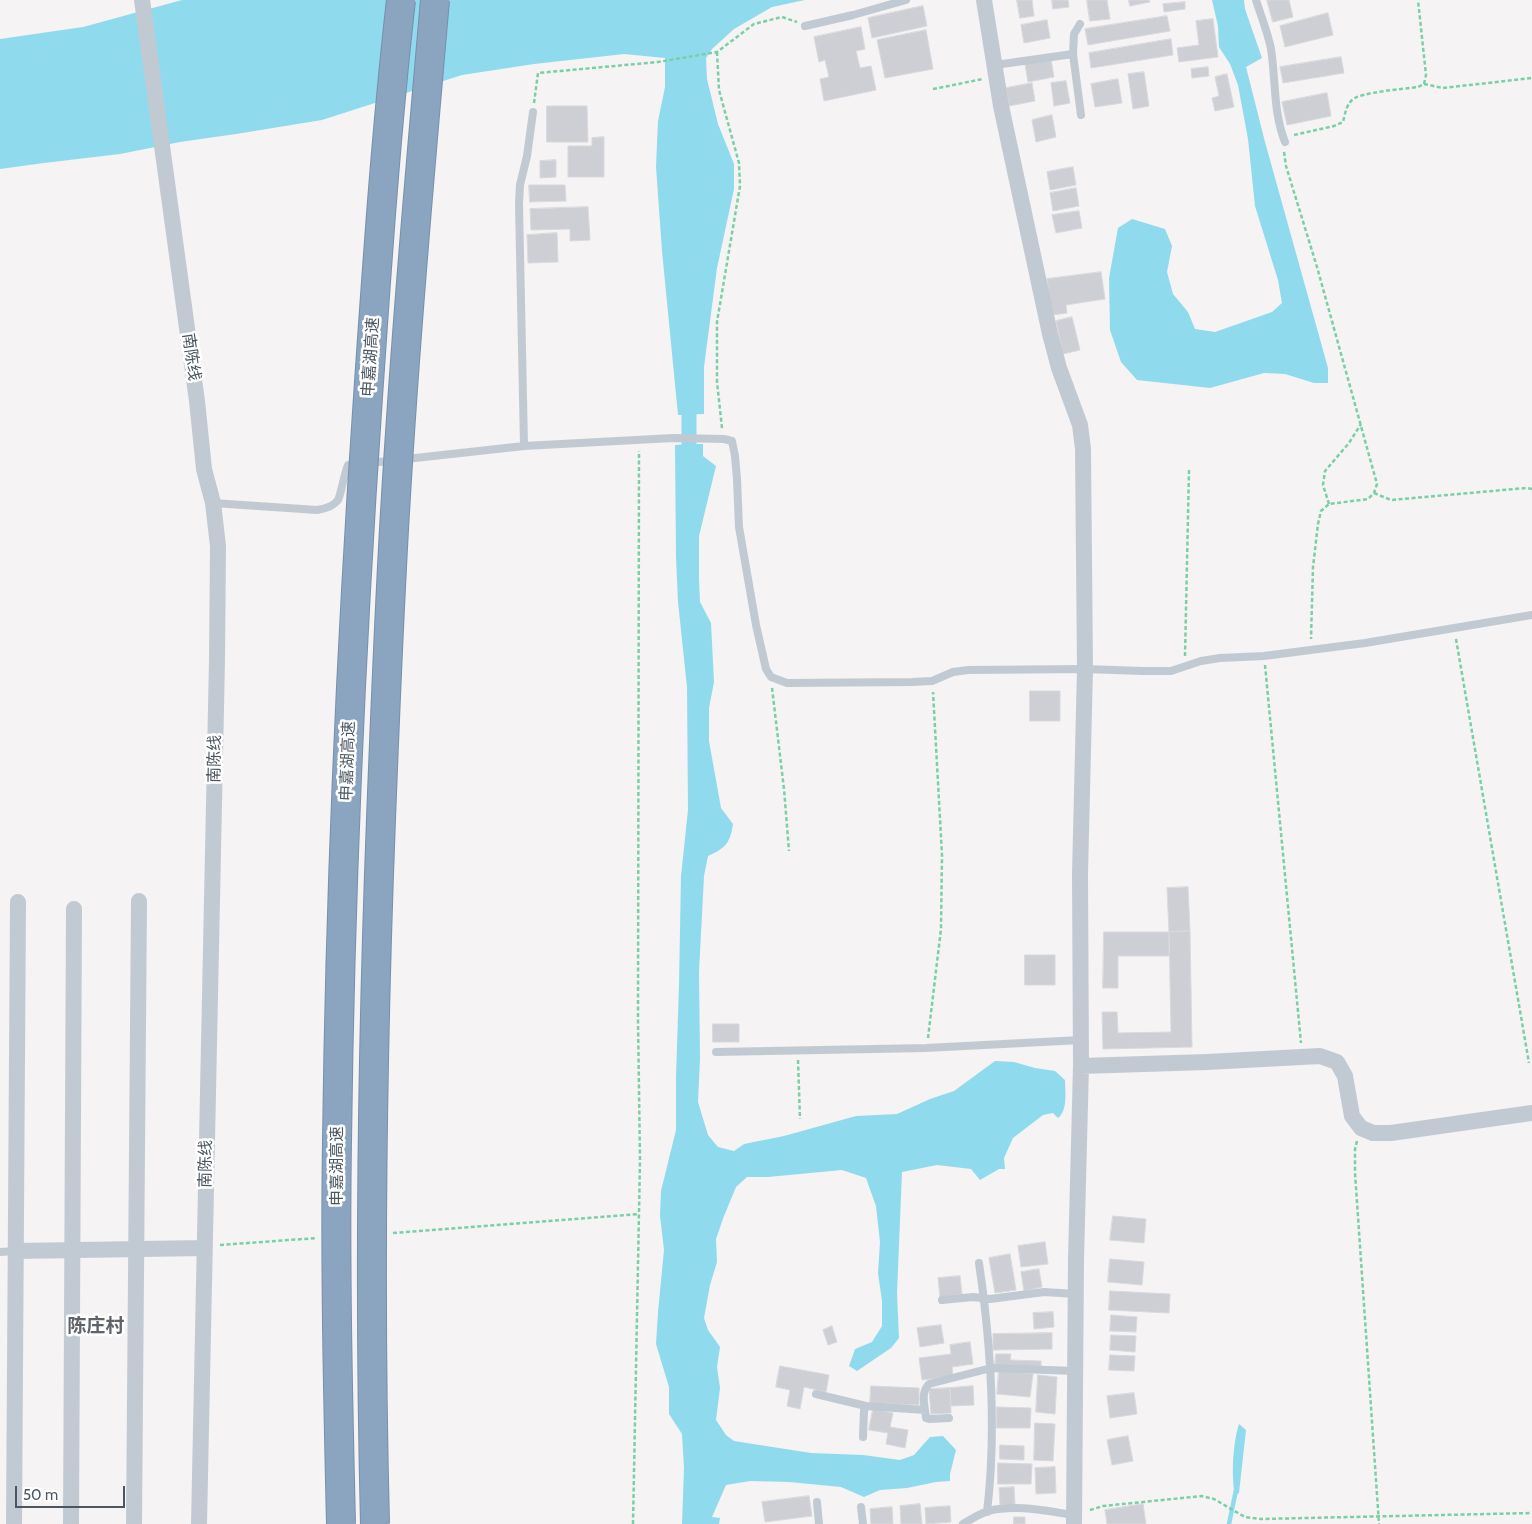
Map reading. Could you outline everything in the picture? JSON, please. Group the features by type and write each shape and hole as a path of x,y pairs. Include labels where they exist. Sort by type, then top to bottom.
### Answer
{"highway":[{"name":"申嘉湖高速","path":"341,1524 336,1307 337,1141 348,749 362,483 384,190 401,0"},
{"path":"375,1524 372,1376 372,1138 375,986 388,630 404,381 435,0"}],"street":[{"name":"南陈线","path":"142,0 197,401 204,469 213,503 218,546 199,1524"},
{"path":"984,0 1003,115 1050,334 1059,368 1080,425 1083,449 1085,669 1080,874 1081,1066 1074,1519"},
{"path":"134,1524 140,900"},
{"path":"14,1524 8,1252 18,902"},
{"path":"71,1524 74,909"},
{"path":"1081,1066 1320,1056 1337,1062 1345,1076 1352,1116 1361,1128 1373,1133 1391,1133 1532,1114"},
{"path":"8,1252 204,1248"}],"lane":[{"path":"805,26 906,0"},
{"path":"1256,0 1270,48 1279,126 1285,142"},
{"path":"1080,24 1074,34 1073,54 1081,115"},
{"path":"996,70 1073,54"},
{"path":"524,446 519,204 520,185 527,156 533,112"},
{"path":"213,503 317,510 328,507 338,500 348,465 524,446 673,438 708,438 732,441 735,456 741,535 756,625 766,669 771,677 787,683 932,681 953,672 968,670 1085,669 1171,671 1210,659 1311,651 1532,615"},
{"path":"716,1052 926,1048 1081,1040"},
{"path":"979,1262 985,1298 991,1368 992,1450 987,1512"},
{"path":"942,1300 973,1297 990,1299 1044,1292 1076,1294"},
{"path":"949,1418 926,1418 923,1397 928,1384 991,1368 1075,1371"},
{"path":"816,1394 866,1406 925,1410"},
{"path":"863,1437 864,1411 866,1406"},
{"path":"817,1502 819,1524"},
{"path":"862,1507 863,1524"},
{"path":"963,1524 987,1512 1003,1509 1036,1509 1074,1519"}],"path":[{"path":"1311,651 1313,567 1321,511 1329,504 1368,499 1374,493 1377,484 1317,267 1286,166 1283,147 1287,137 1334,126 1343,122 1346,108 1353,99 1371,94 1418,88 1424,84 1426,76 1418,0"},
{"path":"533,112 538,73 658,62 717,52 754,24 782,17 805,26"},
{"path":"717,52 719,90 739,163 740,186 717,322 717,382 724,439"},
{"path":"933,89 996,70"},
{"path":"1424,84 1443,88 1532,78"},
{"path":"1329,504 1323,485 1326,471 1349,443 1361,424"},
{"path":"633,1524 640,1160 638,1020 640,439"},
{"path":"1185,666 1189,470"},
{"path":"1374,493 1392,500 1532,489"},
{"path":"1454,628 1529,1062"},
{"path":"1264,656 1302,1057"},
{"path":"771,677 789,851"},
{"path":"926,1048 941,929 942,855 932,681"},
{"path":"797,1051 800,1120"},
{"path":"1361,1128 1355,1149 1355,1173 1379,1524"},
{"path":"387,1233 639,1214"},
{"path":"204,1248 226,1244 321,1238"},
{"path":"1074,1519 1103,1506 1202,1496 1214,1499 1245,1516 1261,1519 1532,1513"}],"water":[{"path":"182,0 805,0 772,7 734,29 712,49 706,58 707,79 718,124 734,164 734,189 717,268 704,367 704,414 678,415 656,167 658,121 665,87 665,58 624,54 534,64 462,75 322,120 180,142 120,154 0,169 0,39 83,27"},
{"path":"1212,0 1244,0 1245,9 1262,58 1246,67 1328,368 1328,383 1314,383 1285,374 1264,373 1210,388 1137,380 1121,362 1110,330 1109,278 1118,228 1132,219 1165,229 1172,246 1167,272 1173,294 1188,312 1195,329 1215,332 1272,312 1282,303 1278,280 1255,206 1248,139 1238,85 1230,64 1219,47 1218,26"},
{"path":"703,444 703,456 716,466 699,536 700,602 711,623 714,682 709,708 709,741 721,808 733,824 729,840 726,844 708,856 704,876 699,972 700,1059 698,1102 708,1135 718,1147 734,1151 744,1144 784,1136 856,1116 897,1114 930,1099 954,1091 995,1061 1014,1062 1055,1071 1065,1080 1065,1106 1061,1115 1058,1118 1053,1113 1043,1115 1013,1138 1004,1158 1005,1169 999,1169 980,1180 971,1169 937,1165 902,1172 897,1293 899,1338 891,1348 857,1371 849,1366 855,1349 872,1342 882,1326 882,1301 878,1273 880,1242 876,1206 866,1178 842,1170 768,1177 747,1177 736,1187 716,1239 717,1262 710,1285 704,1318 708,1330 720,1347 717,1367 720,1388 716,1420 726,1435 734,1441 811,1453 863,1455 900,1460 914,1455 930,1437 943,1436 956,1450 950,1481 880,1490 864,1497 841,1487 789,1482 750,1481 726,1485 712,1517 720,1518 719,1524 682,1524 684,1468 682,1434 669,1414 669,1387 656,1344 664,1250 660,1216 661,1191 676,1130 681,876 688,810 687,687 678,602 675,445"},
{"path":"1239,1424 1246,1430 1239,1493 1235,1495 1233,1460"}],"building":[{"path":"1017,0 1032,0 1034,16 1020,18"},
{"path":"1052,0 1068,0 1069,7 1053,9"},
{"path":"1087,0 1107,0 1110,19 1090,21"},
{"path":"1129,0 1149,0 1150,2 1130,6"},
{"path":"1267,0 1289,0 1293,17 1273,22"},
{"path":"1185,2 1185,9 1164,12 1163,4"},
{"path":"923,6 927,26 872,38 868,18"},
{"path":"1328,13 1333,35 1285,47 1280,26"},
{"path":"1167,16 1170,31 1088,45 1085,29"},
{"path":"1213,19 1218,57 1179,62 1177,48 1199,45 1196,21"},
{"path":"1047,20 1050,38 1024,43 1021,25"},
{"path":"861,27 865,49 856,51 860,68 871,66 876,90 824,101 820,79 829,77 825,60 819,62 814,37"},
{"path":"926,30 933,69 885,78 877,40"},
{"path":"1171,39 1173,55 1091,68 1089,53"},
{"path":"1341,57 1344,73 1283,83 1280,67"},
{"path":"1051,59 1054,77 1028,82 1025,64"},
{"path":"1208,67 1209,76 1192,78 1191,69"},
{"path":"1144,72 1149,106 1133,109 1128,74"},
{"path":"1227,74 1234,107 1215,111 1212,98 1219,96 1215,77"},
{"path":"1118,79 1122,103 1095,107 1091,84"},
{"path":"1066,81 1070,103 1054,106 1051,83"},
{"path":"1032,83 1035,101 1009,106 1006,88"},
{"path":"1327,93 1331,116 1287,125 1282,102"},
{"path":"547,106 587,106 588,142 547,142"},
{"path":"1052,115 1056,137 1036,142 1032,120"},
{"path":"604,137 604,177 568,177 568,146 592,146 592,138"},
{"path":"556,160 556,177 540,178 540,161"},
{"path":"1073,167 1076,185 1050,190 1047,172"},
{"path":"529,185 565,185 566,201 530,202"},
{"path":"1076,188 1079,206 1053,211 1050,193"},
{"path":"588,207 590,240 570,241 570,229 531,230 530,209"},
{"path":"1079,211 1082,228 1056,233 1052,215"},
{"path":"557,233 558,262 528,263 527,235"},
{"path":"1101,272 1105,299 1066,305 1067,313 1052,315 1047,279"},
{"path":"1072,317 1080,350 1063,354 1056,321"},
{"path":"1030,691 1060,691 1060,721 1030,721"},
{"path":"1188,887 1190,931 1169,932 1167,888"},
{"path":"1190,931 1192,1047 1103,1049 1102,1012 1117,1012 1118,1033 1171,1032 1169,932"},
{"path":"1104,932 1169,932 1169,956 1118,956 1118,988 1103,988"},
{"path":"1025,955 1055,955 1055,985 1025,985"},
{"path":"713,1024 739,1024 739,1042 713,1042"},
{"path":"1113,1216 1146,1219 1144,1243 1110,1240"},
{"path":"1045,1242 1048,1264 1021,1267 1018,1246"},
{"path":"1010,1254 1016,1290 995,1293 989,1258"},
{"path":"1110,1259 1144,1262 1142,1285 1108,1282"},
{"path":"1039,1269 1042,1287 1024,1291 1021,1272"},
{"path":"960,1276 962,1294 940,1297 938,1278"},
{"path":"1110,1291 1170,1294 1169,1313 1109,1310"},
{"path":"1053,1312 1054,1327 1034,1329 1033,1313"},
{"path":"1111,1315 1137,1317 1136,1332 1110,1331"},
{"path":"941,1325 944,1343 920,1347 917,1328"},
{"path":"832,1326 837,1342 828,1345 823,1330"},
{"path":"1052,1333 1052,1349 993,1350 993,1334"},
{"path":"1111,1335 1136,1336 1135,1352 1110,1350"},
{"path":"970,1342 973,1364 952,1367 953,1376 922,1380 919,1358 951,1354 950,1345"},
{"path":"996,1354 1011,1354 1010,1360 1041,1361 1041,1367 995,1366"},
{"path":"1110,1355 1135,1356 1134,1371 1109,1370"},
{"path":"780,1366 829,1375 826,1392 804,1387 800,1409 787,1406 790,1390 776,1387"},
{"path":"999,1370 1033,1374 1030,1397 997,1394"},
{"path":"1038,1375 1057,1377 1055,1414 1036,1412"},
{"path":"871,1386 919,1388 919,1405 870,1403"},
{"path":"973,1386 974,1405 951,1406 950,1388"},
{"path":"950,1388 951,1413 931,1414 929,1389"},
{"path":"1134,1393 1137,1414 1110,1418 1107,1396"},
{"path":"997,1407 1031,1408 1030,1428 997,1428"},
{"path":"873,1409 893,1413 890,1427 908,1430 905,1448 886,1444 888,1433 869,1430"},
{"path":"1035,1423 1055,1424 1053,1461 1034,1460"},
{"path":"1128,1436 1133,1461 1112,1465 1107,1440"},
{"path":"1000,1445 1024,1446 1024,1460 1000,1459"},
{"path":"998,1463 1032,1464 1031,1484 998,1484"},
{"path":"1055,1467 1056,1493 1036,1494 1035,1468"},
{"path":"1014,1487 1015,1504 1000,1505 999,1488"},
{"path":"809,1496 812,1516 765,1522 762,1502"},
{"path":"920,1504 922,1524 901,1524 900,1506"},
{"path":"1143,1504 1146,1524 1107,1524 1105,1510"},
{"path":"950,1506 951,1522 926,1524 925,1508"},
{"path":"892,1507 893,1524 871,1524 870,1509"},
{"path":"1014,1517 1025,1517 1025,1524 1014,1524"}],"waterway":[{"path":"689,394 689,463"},
{"path":"1229,1524 1236,1490"}],"district":[{"name":"陈庄村","path":"96,1326"}]}
